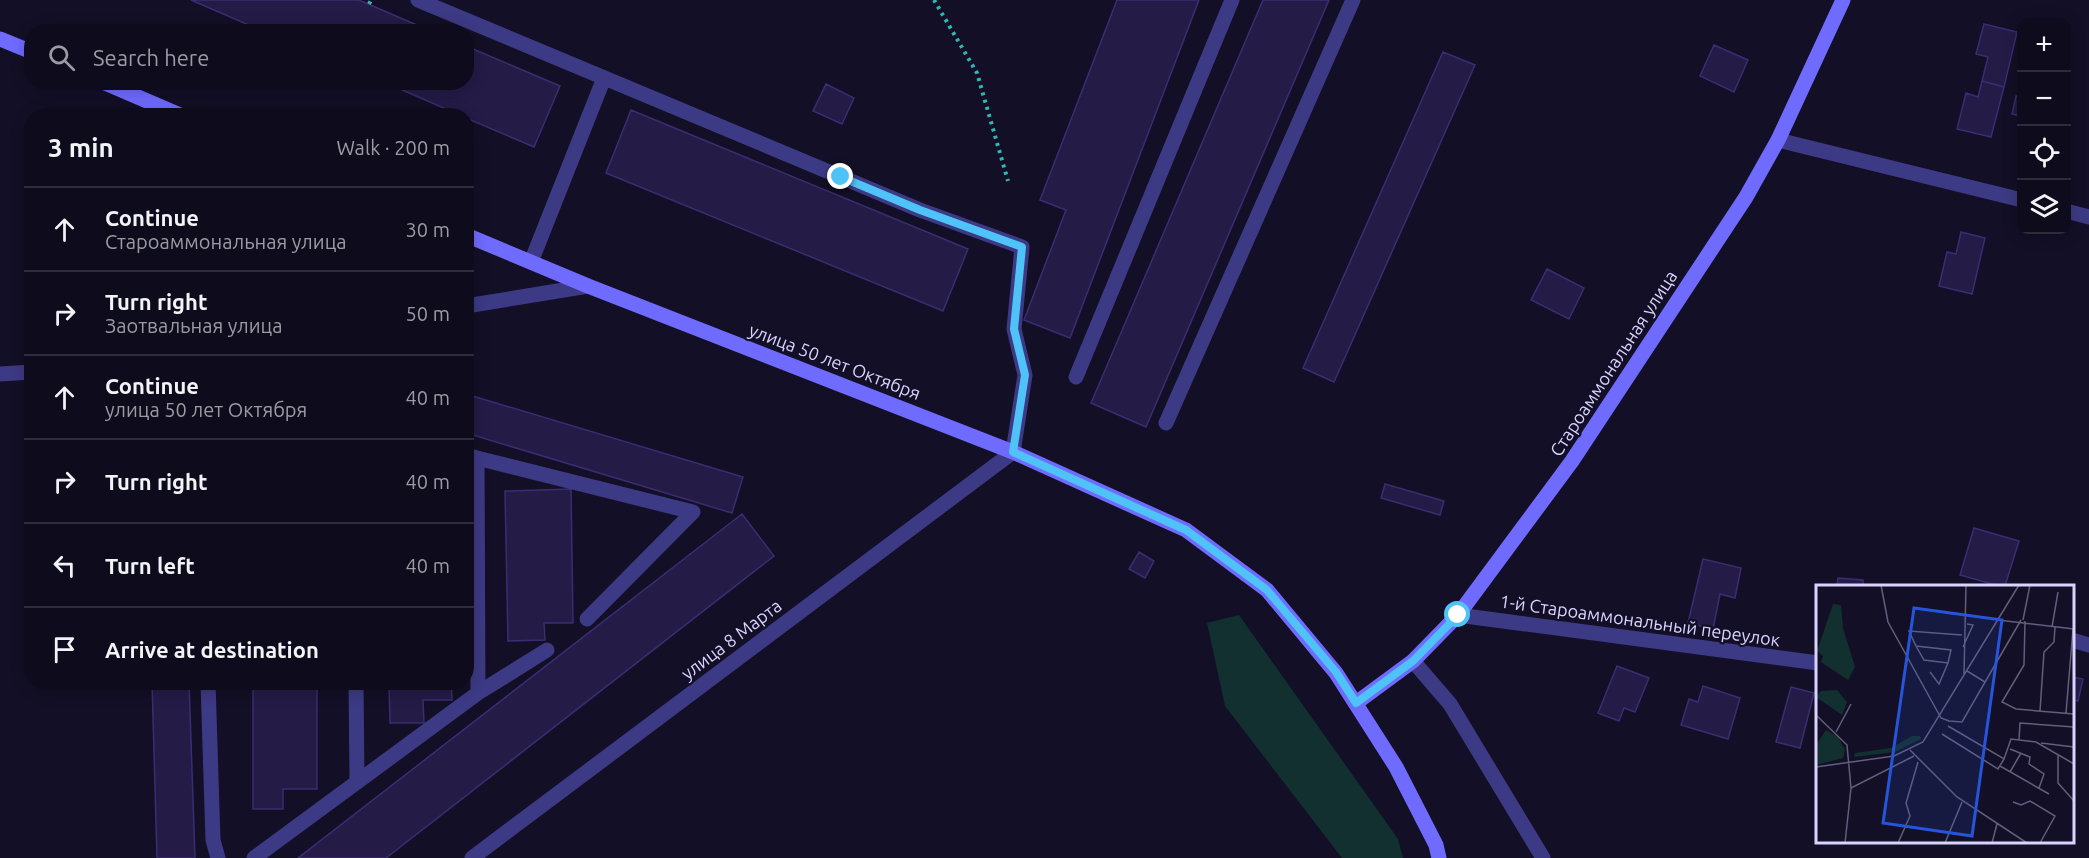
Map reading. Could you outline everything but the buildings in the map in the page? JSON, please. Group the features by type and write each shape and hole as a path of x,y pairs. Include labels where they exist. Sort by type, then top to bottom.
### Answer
{"main road":[{"name":"Староаммональная улица","path":"1356,703 1413,661 1458,615 1572,461 1746,197 1778,140 1843,0"},
{"path":"0,39 24,49"},
{"path":"122,90 163,108"},
{"name":"улица 50 лет Октября","path":"474,238 588,286 1013,452 1186,530 1267,590 1336,672 1396,767 1436,844 1439,858"}],"street":[{"path":"418,0 920,210 1022,247 1014,329 1025,375 1013,452"},
{"path":"1076,377 1232,0"},
{"path":"1166,423 1353,0"},
{"path":"531,262 604,78"},
{"path":"1778,140 2017,199"},
{"path":"2071,212 2089,217"},
{"path":"474,305 588,286"},
{"path":"0,374 24,372"},
{"name":"улица 8 Марта","path":"472,858 1013,452"},
{"path":"474,457 693,512 587,619"},
{"path":"474,535 478,693"},
{"name":"1-й Староаммональный переулок","path":"1458,615 1816,663"},
{"path":"2074,640 2089,645"},
{"path":"254,858 478,693 547,651"},
{"path":"1413,661 1450,704 1543,858"},
{"path":"208,690 213,840 218,858"},
{"path":"356,690 357,781"}],"path":[{"path":"934,0 977,74 1008,181"}],"green space":[{"path":"1239,615 1398,839 1403,858 1342,858 1225,706 1207,623"}],"route":[{"path":"841,177 920,210 1022,247 1014,329 1025,375 1013,452 1186,530 1267,590 1336,672 1356,703 1413,661 1458,615"}]}
